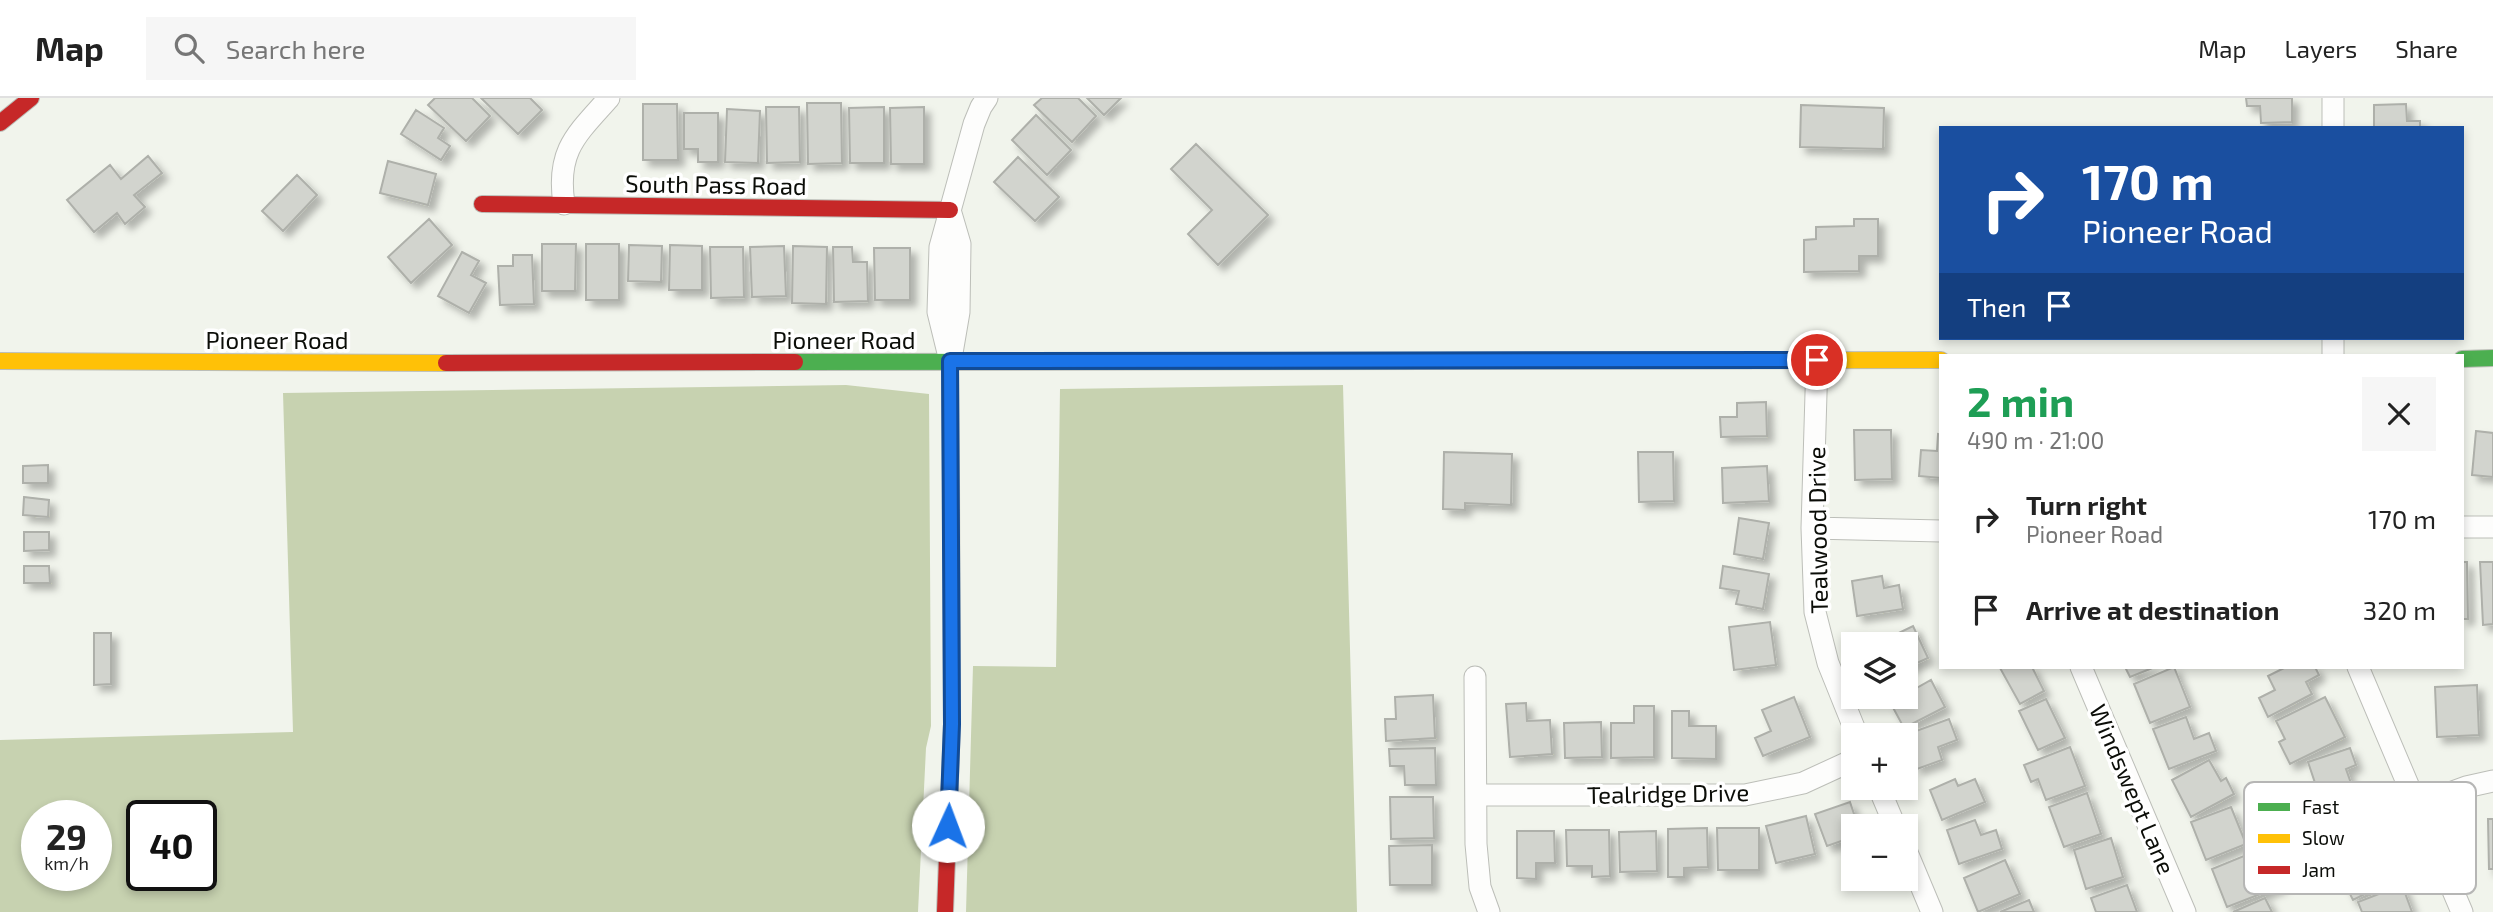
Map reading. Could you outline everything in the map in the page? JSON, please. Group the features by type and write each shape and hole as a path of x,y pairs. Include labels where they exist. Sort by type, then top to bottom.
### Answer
{"main road":[{"path":"0,123 31,98"},
{"name":"South Pass Road","path":"482,204 950,210"},
{"path":"2464,359 2493,358"},
{"name":"Pioneer Road","path":"0,360 566,363 1939,360"},
{"path":"945,912 952,724 950,361"}],"street":[{"path":"564,204 562,167 569,148 609,98"},
{"path":"950,361 938,312 940,247 974,124 987,98"},
{"path":"2333,98 2333,126"},
{"name":"Tealwood Drive","path":"1817,360 1812,528 1815,612 1828,663 1852,723"},
{"path":"2464,527 2493,527"},
{"path":"1812,528 1939,531"},
{"name":"Windswept Lane","path":"2082,669 2185,912"},
{"path":"2359,669 2407,782"},
{"path":"1475,677 1476,844 1480,887 1489,912"},
{"name":"Tealridge Drive","path":"1477,795 1745,795 1803,783 1841,766"},
{"path":"1918,879 1932,912"},
{"path":"2454,894 2462,912"}],"green space":[{"path":"846,385 929,394 931,726 926,748 918,912 0,912 0,740 293,732 283,393"},
{"path":"1343,385 1357,912 966,912 973,666 1056,667 1060,389"}],"building":[{"path":"435,98 472,98 490,116 466,141 428,105"},
{"path":"481,98 530,98 542,110 518,134"},
{"path":"1042,98 1078,98 1096,116 1072,142 1034,105"},
{"path":"1087,98 1121,98 1104,115"},
{"path":"2246,98 2292,98 2292,122 2261,123 2260,106 2247,106"},
{"path":"807,103 841,103 842,163 808,164"},
{"path":"643,104 677,104 678,160 643,160"},
{"path":"2406,104 2407,121 2420,121 2420,126 2374,126 2374,105"},
{"path":"1801,105 1884,108 1883,149 1800,147"},
{"path":"766,107 799,107 800,162 767,163"},
{"path":"884,107 884,163 850,163 849,108"},
{"path":"924,107 924,164 891,164 890,108"},
{"path":"727,109 760,111 758,163 725,162"},
{"path":"416,110 444,128 438,138 450,146 441,160 401,134"},
{"path":"684,113 718,113 718,162 698,162 698,149 684,149"},
{"path":"1036,115 1071,150 1047,175 1012,140"},
{"path":"1196,144 1268,215 1218,265 1188,234 1212,210 1171,169"},
{"path":"148,156 162,173 134,195 145,207 125,224 117,213 94,232 67,200 110,165 121,179"},
{"path":"1018,157 1059,197 1035,221 994,182"},
{"path":"388,161 436,174 428,205 380,193"},
{"path":"297,175 317,195 283,231 262,211"},
{"path":"429,219 452,245 411,283 388,257"},
{"path":"1854,219 1878,219 1878,256 1859,256 1859,271 1804,272 1804,240 1816,239 1816,227 1854,226"},
{"path":"542,244 576,244 575,291 542,291"},
{"path":"586,244 619,244 619,300 586,300"},
{"path":"629,245 662,246 661,282 628,281"},
{"path":"670,245 702,246 702,290 669,290"},
{"path":"784,246 786,296 752,297 750,247"},
{"path":"793,246 827,247 826,304 792,303"},
{"path":"710,247 743,247 744,297 711,298"},
{"path":"833,247 852,247 853,262 867,262 868,301 834,302"},
{"path":"874,248 910,248 910,300 875,300"},
{"path":"462,252 479,261 471,275 486,283 469,313 438,296"},
{"path":"513,255 532,255 534,304 500,305 498,266 513,266"},
{"path":"1766,402 1767,436 1721,437 1720,417 1737,417 1737,403"},
{"path":"1854,430 1891,430 1892,479 1855,480"},
{"path":"2476,431 2493,433 2493,477 2472,475"},
{"path":"1938,434 1939,478 1919,476 1921,450 1937,451"},
{"path":"1444,452 1512,454 1511,505 1465,503 1465,510 1443,509"},
{"path":"1638,452 1673,452 1674,501 1639,502"},
{"path":"48,465 48,483 23,483 23,466"},
{"path":"1767,466 1769,501 1723,503 1722,468"},
{"path":"24,497 49,500 48,517 23,515"},
{"path":"1739,518 1769,523 1763,559 1734,554"},
{"path":"24,532 49,532 49,550 24,551"},
{"path":"2464,562 2467,562 2468,619 2464,619"},
{"path":"2480,562 2493,562 2493,624 2483,625"},
{"path":"24,566 49,566 50,583 24,583"},
{"path":"1723,566 1769,574 1763,609 1736,604 1739,591 1720,588"},
{"path":"1882,576 1884,588 1899,585 1903,609 1857,616 1852,581"},
{"path":"1770,622 1776,665 1734,670 1729,627"},
{"path":"1913,626 1916,632 1901,632"},
{"path":"94,633 111,633 111,684 94,685"},
{"path":"1918,637 1928,658 1918,663"},
{"path":"2001,669 2033,669 2044,691 2020,704"},
{"path":"2126,669 2150,669 2130,677"},
{"path":"2175,669 2190,707 2150,723 2134,684"},
{"path":"2282,669 2316,669 2319,675 2306,682 2312,694 2268,717 2259,698 2275,690 2268,676"},
{"path":"1931,680 1945,707 1914,723 1901,723 1894,709 1918,709 1918,687"},
{"path":"2477,685 2479,735 2437,737 2435,687"},
{"path":"1433,695 1435,738 1386,741 1385,719 1396,719 1395,697"},
{"path":"1794,697 1810,737 1763,756 1755,738 1771,731 1762,710"},
{"path":"2325,697 2345,737 2290,764 2279,742 2285,739 2276,721"},
{"path":"2046,699 2065,738 2038,750 2019,711"},
{"path":"1526,703 1527,721 1550,720 1552,754 1510,757 1506,704"},
{"path":"1634,706 1654,706 1654,757 1611,758 1611,723 1634,723"},
{"path":"1672,711 1689,711 1689,726 1716,726 1716,759 1672,758"},
{"path":"2186,717 2194,739 2209,733 2216,751 2169,769 2153,729"},
{"path":"1949,719 1957,740 1938,747 1942,760 1918,769 1918,730"},
{"path":"1601,722 1602,757 1565,758 1564,723"},
{"path":"2070,747 2085,786 2046,800 2038,779 2031,782 2024,765"},
{"path":"1435,748 1436,785 1405,785 1404,766 1390,766 1389,749"},
{"path":"2350,748 2356,765 2346,769 2351,782 2315,782 2308,762"},
{"path":"2209,760 2221,781 2226,778 2234,794 2191,817 2172,780"},
{"path":"1955,779 1958,786 1975,779 1985,802 1942,820 1930,790"},
{"path":"2087,793 2101,834 2064,847 2049,807"},
{"path":"1390,797 1433,797 1434,838 1391,839"},
{"path":"1850,802 1854,814 1841,814 1841,841 1827,846 1815,814"},
{"path":"2231,807 2244,845 2206,860 2191,822"},
{"path":"1806,816 1815,854 1776,863 1766,826"},
{"path":"2488,819 2493,819 2493,869 2489,869"},
{"path":"1975,820 1981,835 1996,830 2002,849 1959,864 1947,830"},
{"path":"1707,828 1708,867 1684,868 1684,877 1668,877 1668,829"},
{"path":"1717,828 1759,828 1759,870 1718,870"},
{"path":"1566,830 1609,830 1610,876 1592,877 1592,866 1567,866"},
{"path":"1517,831 1554,831 1555,863 1536,863 1536,879 1517,878"},
{"path":"1656,831 1657,871 1620,872 1619,832"},
{"path":"2111,838 2123,877 2086,889 2074,850"},
{"path":"1432,845 1432,885 1390,885 1389,846"},
{"path":"2244,856 2244,894 2260,894 2227,907 2212,869"},
{"path":"2005,860 2020,894 1978,912 1964,878"},
{"path":"2127,885 2137,912 2096,912 2091,898"},
{"path":"2350,894 2365,894 2353,900"},
{"path":"2379,894 2405,894 2412,912 2362,912 2358,902"},
{"path":"2265,898 2272,912 2233,912"},
{"path":"2029,900 2034,912 2000,912"}],"traffic: fast":[{"path":"2464,359 2493,358"},
{"path":"795,362 1431,361"}],"traffic: slow":[{"path":"1431,361 1939,360"},
{"path":"0,361 446,363"},
{"path":"950,361 951,482"}],"traffic: jam":[{"path":"0,123 31,98"},
{"path":"482,204 950,210"},
{"path":"446,363 795,362"},
{"path":"945,912 952,724 951,482"}],"route":[{"path":"948,826 952,724 953,536 950,361 1817,360"}]}
